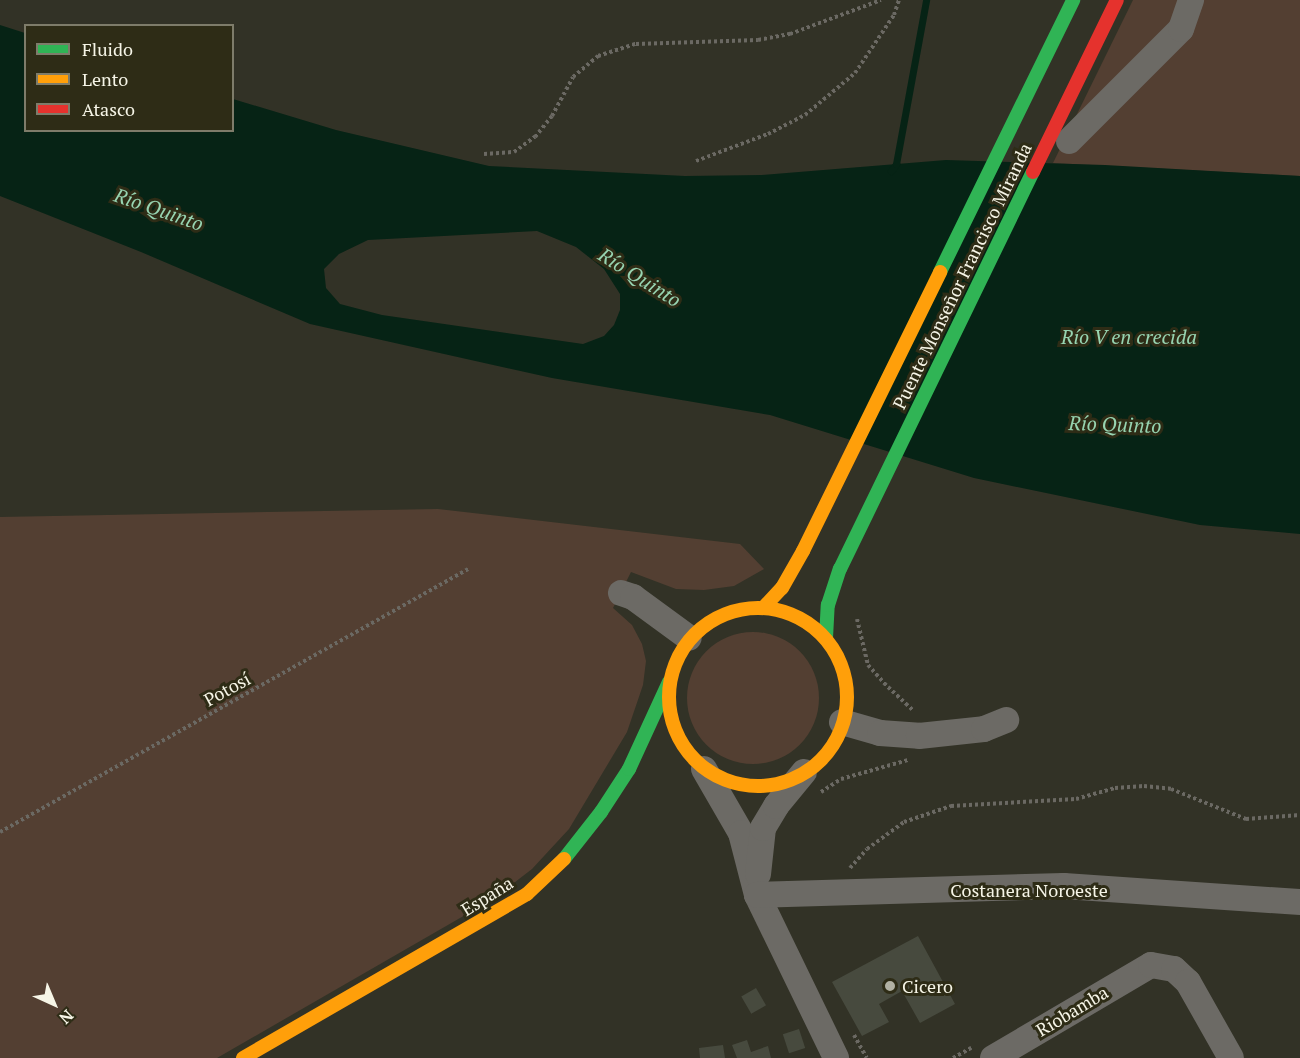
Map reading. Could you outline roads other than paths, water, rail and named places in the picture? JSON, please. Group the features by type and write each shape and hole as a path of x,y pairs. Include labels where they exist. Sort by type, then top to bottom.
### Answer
{"street":[{"name":"Puente Monseñor Francisco Miranda","path":"764,607 782,588 803,551 1073,0"},
{"name":"Puente Monseñor Francisco Miranda","path":"826,638 828,605 840,569 1117,0"},
{"path":"1069,141 1181,29 1191,0"},
{"path":"621,593 633,597 689,638"},
{"path":"764,607 789,614 826,638 844,675 848,701 839,734 819,762 804,772 765,787 726,782 704,769 688,754 678,735 671,712 669,682 677,655 689,638 706,624 724,614 764,607"},
{"name":"España","path":"243,1058 527,894 564,859 601,812 628,769 669,682"},
{"path":"842,722 880,733 919,736 984,729 1006,720"},
{"path":"704,769 741,833 757,895 836,1058"},
{"path":"757,895 759,852 763,828 776,806 804,772"},
{"name":"Costanera Noroeste","path":"757,895 825,895 1064,886 1300,902"},
{"name":"Riobamba","path":"993,1058 1151,965 1174,969 1188,982 1231,1058"}],"water":[{"name":"Río V en crecida","path":"0,25 24,33 24,132 234,132 234,99 336,130 489,166 685,176 762,175 946,160 1105,165 1300,176 1300,534 1200,525 974,478 770,415 552,378 310,324 141,252 0,196","holes":["537,231 576,247 604,269 620,294 620,310 614,325 604,336 583,344 382,315 340,304 326,288 324,269 339,254 368,240"]}],"waterway":[{"path":"891,171 896,164 926,0"}],"place":[{"name":"Cicero","path":"890,986"}],"water label":[{"name":"Río Quinto","path":"159,209"},
{"name":"Río Quinto","path":"640,277"},
{"name":"Río Quinto","path":"1115,424"}]}
